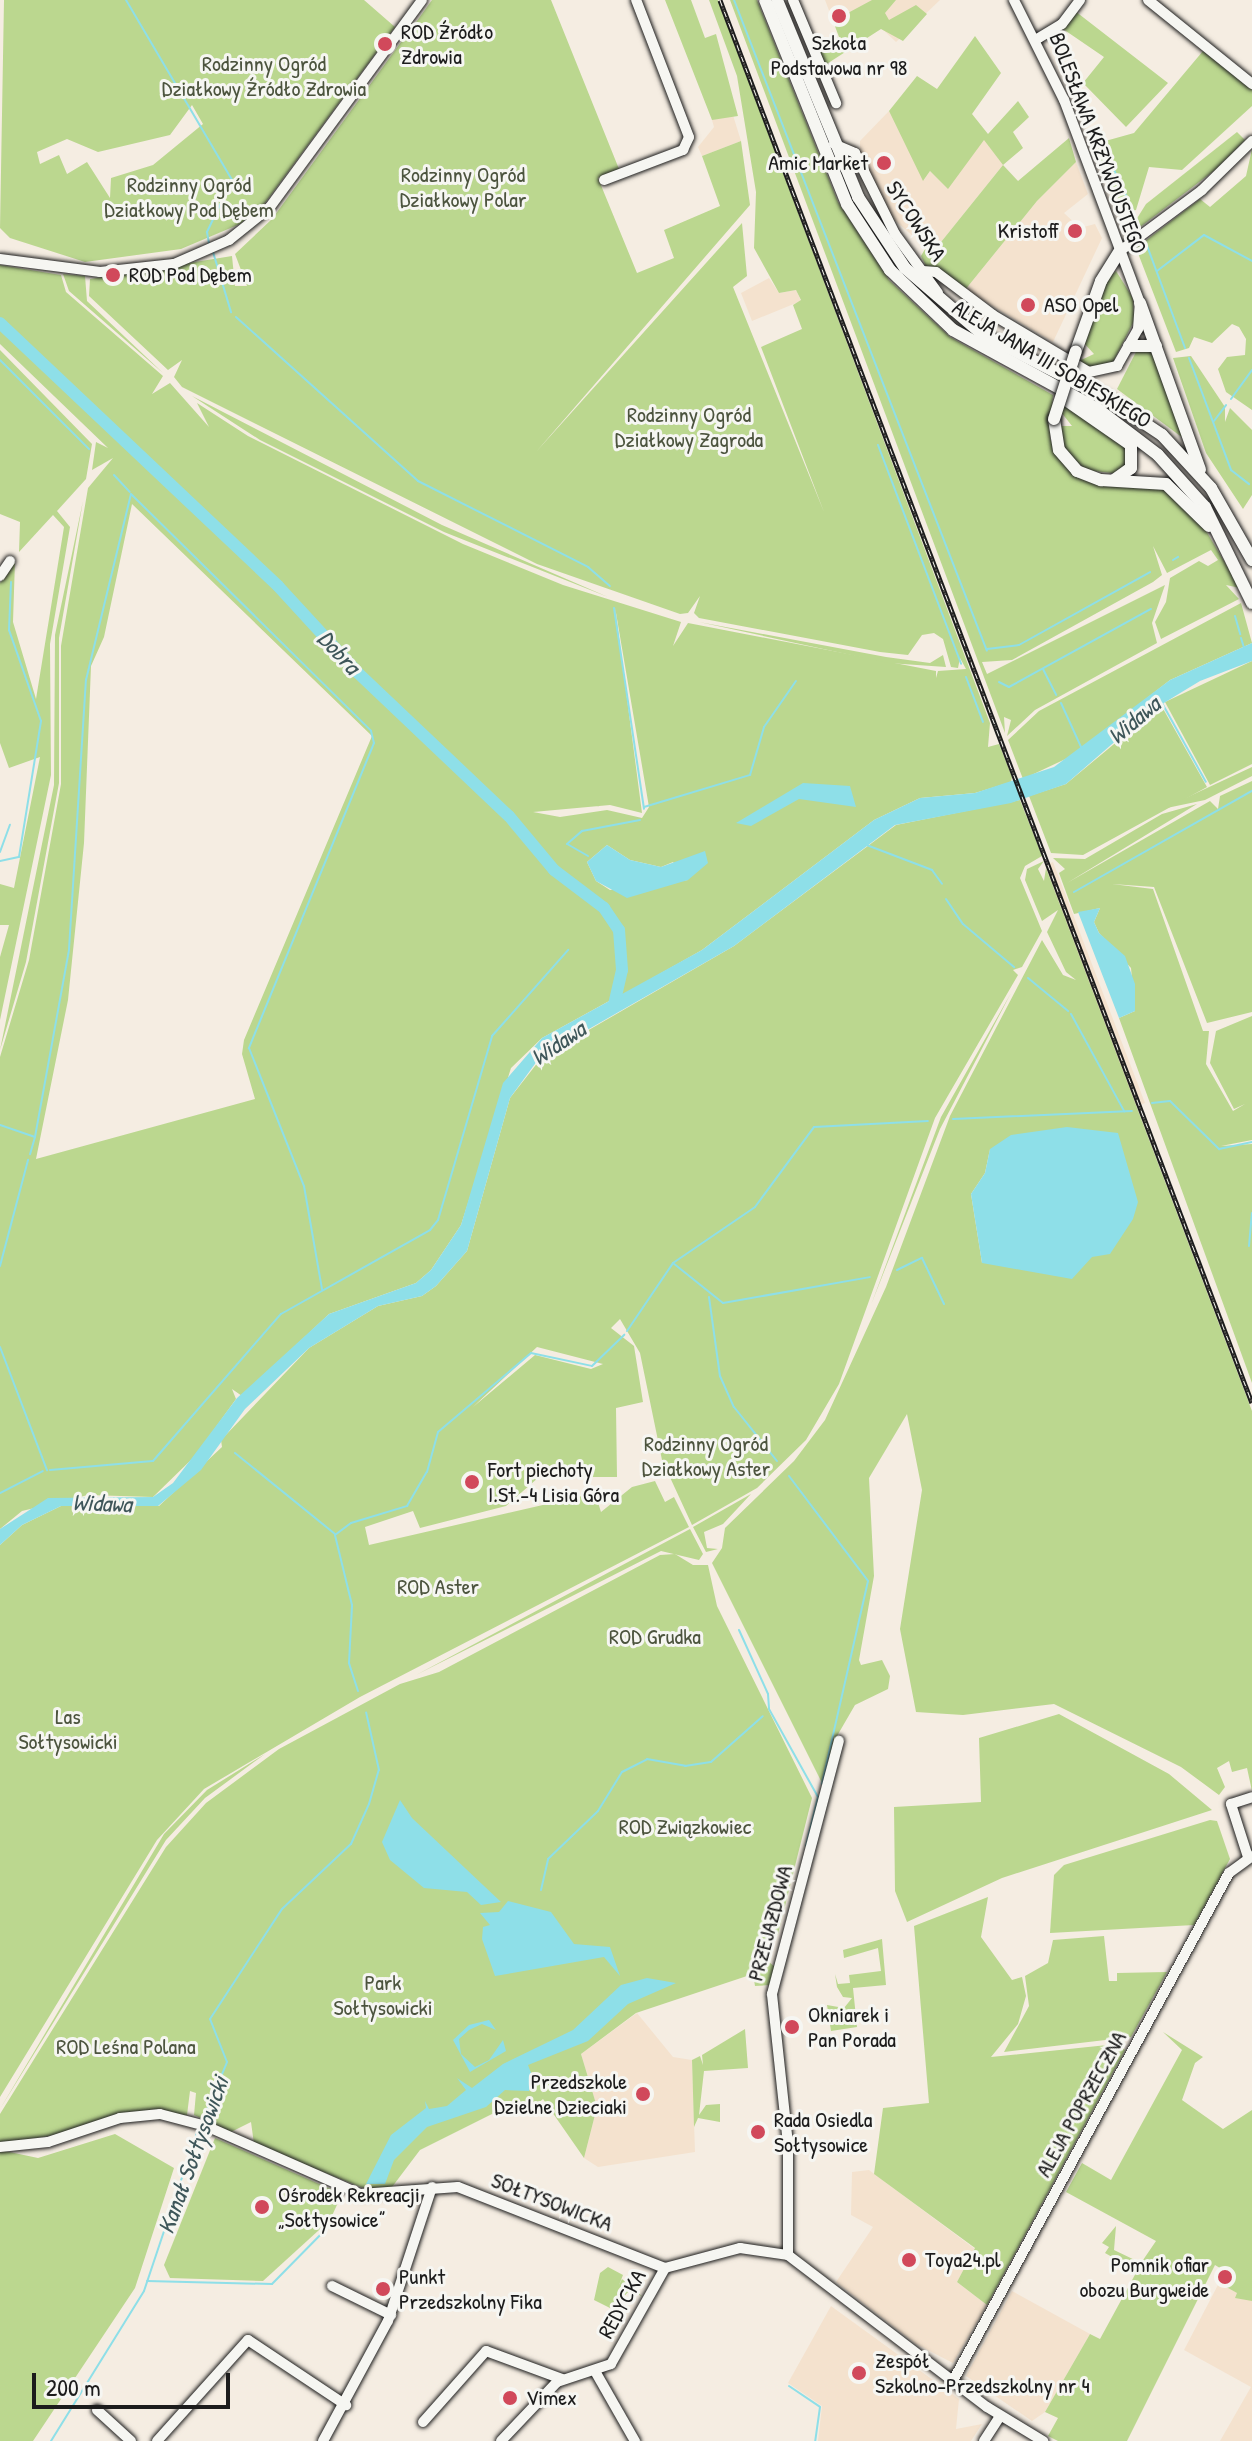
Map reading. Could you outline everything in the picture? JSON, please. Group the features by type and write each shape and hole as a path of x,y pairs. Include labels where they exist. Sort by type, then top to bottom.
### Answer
{"main road":[{"name":"ALEJA JANA III SOBIESKIEGO","path":"765,0 839,188 871,245 941,321 1030,375 1099,410 1158,455 1205,507 1245,584"},
{"name":"ALEJA JANA III SOBIESKIEGO","path":"777,0 834,144 883,239 947,308 995,341 1138,417 1202,477"},
{"path":"1120,251 1108,268 1076,351 1054,419 1055,441 1067,462 1084,475 1111,480 1157,481 1180,491 1245,584 1252,603"},
{"path":"1140,303 1202,477 1252,560"},
{"path":"1129,346 1156,346"},
{"path":"1030,375 1130,443 1131,468 1111,480"}],"street":[{"path":"0,259 87,272 174,264 217,247 270,207 422,0"},
{"path":"604,180 683,150 689,137 636,0"},
{"path":"793,0 836,103"},
{"name":"BOLESŁAWA KRZYWOUSTEGO","path":"1014,0 1037,39 1140,303"},
{"path":"1037,39 1062,24 1080,0"},
{"path":"1148,0 1252,84"},
{"path":"1120,251 1202,190 1252,141"},
{"name":"SYCOWSKA","path":"834,144 855,153 884,215 947,308"},
{"path":"1108,268 1127,269"},
{"path":"923,271 936,272 1089,372 1114,368 1129,346 1140,303"},
{"path":"0,576 10,561"},
{"name":"PRZEJAZDOWA","path":"788,2255 788,2154 772,1994 839,1741"},
{"path":"1250,1857 1231,1804 1252,1797"},
{"name":"ALEJA POPRZECZNA","path":"954,2379 1229,1873 1250,1857"},
{"name":"SOŁTYSOWICKA","path":"0,2147 48,2142 142,2114 194,2122 366,2196 432,2187 458,2187 665,2268"},
{"path":"323,2441 346,2405 391,2315 432,2187"},
{"path":"665,2268 740,2248 788,2255 1000,2416 1043,2441"},
{"name":"REDYCKA","path":"595,2371 611,2364 665,2268"},
{"path":"332,2286 391,2315"},
{"path":"157,2441 248,2340 346,2405"},
{"path":"423,2422 486,2351 562,2379"},
{"path":"501,2441 562,2379 595,2371 635,2441"},
{"path":"97,2410 131,2441"},
{"path":"984,2441 1000,2416"}],"shaded area":[{"path":"825,0 940,0 896,42 862,10 833,21"},
{"path":"889,111 924,180 930,171 948,188 984,139 1003,165 933,252 917,231 913,236 885,212 860,160 860,141"},
{"path":"732,112 741,141 702,156 698,147 714,127 712,120"},
{"path":"1076,162 1088,194 1064,213 1080,228 1095,224 1102,238 1053,342 965,290 1037,201"},
{"path":"769,278 779,293 796,290 801,301 752,321 741,293"},
{"path":"1053,862 1145,1103 1135,1107 1045,865"},
{"name":"Przedszkole Dzielne Dzieciaki","path":"637,2013 673,2057 692,2060 695,2152 598,2167 584,2158 597,2107 581,2054"},
{"path":"869,2170 975,2249 957,2282 987,2305 953,2363 916,2344 836,2282 873,2227 851,2215 852,2172"},
{"path":"1219,2283 1252,2301 1252,2441 1220,2441 1251,2387 1184,2350"},
{"path":"1012,2291 1090,2334 1045,2412 1032,2421 966,2376"},
{"name":"Zespół Szkolno-Przedszkolny nr 4","path":"831,2306 959,2399 956,2429 982,2424 971,2441 818,2441 822,2406 788,2383"}],"green space":[{"path":"4,0 364,0 395,27 265,203 240,224 181,249 85,262 10,238 0,228","holes":["192,105 203,124 153,165 111,178 110,198 87,162 67,174 59,155 40,164 37,152 67,139 98,152 170,135"]},
{"path":"432,0 551,0 619,169 598,178 637,273 674,258 664,230 720,206 702,156 741,141 750,205 536,452 742,223 747,276 733,287 824,512 761,347 802,329 793,305 801,300 796,290 779,293 754,248 756,192 737,76 709,0 718,0 990,723 988,747 999,744 1012,777 1011,782 975,793 920,798 874,820 702,950 619,997 620,928 613,915 555,868 506,810 360,673 273,580 158,477 127,438 0,319 0,265 61,275 66,292 163,376 152,394 170,383 209,427 197,403 248,436 463,544 563,585 681,622 673,646 688,623 936,671 936,678 938,671 966,669 960,658 958,668 951,667 943,639 934,633 922,635 908,655 880,652 699,618 694,613 700,596 688,613 680,614 537,564 182,387 174,377 182,360 168,370 89,296 90,279 232,256 235,286 247,286 235,254 272,219 404,38 413,39 409,32","holes":["615,607 649,807 642,818 607,810 560,817 533,812 610,805 642,813","607,845 630,860 661,867 673,862 688,880 610,890 596,881 587,862"]},
{"path":"665,0 691,0 705,38 716,34 738,116 712,120"},
{"path":"730,0 757,0 838,202 889,280 950,337 1053,395 1050,439 1074,474 1157,483 1202,524 1240,588 1226,585 1239,599 1161,639 1155,622 1166,602 1170,578 1199,561 1208,566 1218,560 1211,550 1167,573 1153,546 1162,575 1153,582 1012,660 982,662 987,674 1165,585 1152,623 1157,643 1035,710 1007,736 1011,720 1004,717 1005,733"},
{"path":"872,0 896,0 885,13 889,20 916,5 927,14 903,41 881,29 822,67 815,47 839,37 833,21"},
{"path":"1075,11 1168,83 1126,127 1083,83 1104,57 1063,29"},
{"path":"975,36 1001,73 972,114 988,134 1018,101 1029,117 1013,132 1023,148 1003,165 984,140 948,189 930,171 923,181 889,111 917,76 937,89"},
{"path":"1203,51 1252,90 1252,106 1182,170 1149,167 1136,210 1125,213 1091,145 1134,133"},
{"path":"1237,132 1245,140 1215,170 1139,228 1136,220 1146,204"},
{"path":"1069,138 1076,162 1037,201 965,290 927,268 921,256 925,249 933,252 1003,165 1018,181"},
{"path":"1252,149 1252,410 1226,392 1218,369 1227,357 1245,355 1246,339 1239,327 1232,324 1212,343 1194,337 1189,348 1176,352 1136,248 1200,199 1210,207 1246,176"},
{"path":"1116,271 1133,298 1134,321 1112,364 1091,369 1079,361 1094,354 1083,342 1107,279"},
{"path":"63,274 85,276 87,301 163,373 69,291"},
{"path":"0,329 275,587 354,671 500,810 552,872 606,914 615,926 621,970 611,1000 542,1038 511,1068 461,1225 431,1270 416,1283 329,1314 242,1396 232,1389 236,1399 195,1456 153,1497 88,1495 22,1511 0,1529 0,1057 29,960 61,784 61,646 88,488 113,458 92,470 96,442 108,448 0,344","holes":["132,504 372,736 244,1040 242,1054 255,1099 36,1159 68,1000 84,843 91,666 104,637"]},
{"path":"1147,349 1153,353 1183,438 1117,389 1137,350"},
{"path":"0,350 92,444 86,479 57,511 70,527 50,644 51,775 0,1020 0,957 9,925 0,925 0,884 14,888 40,757 9,768 0,743 0,583 15,561 13,622 36,699 64,527 53,515 19,552 20,522 0,514"},
{"path":"1191,356 1225,407 1225,422 1230,408 1252,430 1252,495 1243,509 1206,453 1173,358"},
{"path":"192,396 442,525 608,597 444,532 260,440"},
{"path":"1064,402 1118,437 1131,454 1121,474 1084,470 1065,451 1058,426 1072,426 1061,412"},
{"path":"83,501 59,638 59,783 26,962 0,1050 54,785 55,635"},
{"path":"1241,603 1252,643 1170,680 1074,755 1023,779 1008,740 1039,711"},
{"path":"699,622 930,663 943,655 946,667 888,663"},
{"path":"1252,661 1252,764 1210,785 1165,702"},
{"path":"1161,705 1207,787 1083,855 1051,853 1029,796 1066,784"},
{"path":"1252,767 1252,776 1205,800 1162,809"},
{"path":"1252,781 1252,1012 1207,1023 1154,887 1112,884 1153,889 1203,1031 1209,1031 1206,1064 1233,1111 1245,1104 1234,1109 1210,1063 1216,1031 1252,1016 1252,1140 1221,1146 1252,1144 1252,1383 1119,1018 1135,1011 1131,968 1099,933 1094,922 1100,908 1074,914 1059,873 1065,869 1053,858 1085,859 1162,814 1197,804 1067,883 1210,801 1218,809 1220,796"},
{"path":"1020,800 1042,856 1025,866 1020,878 1042,931 1022,967 1013,970 1018,975 935,1118 839,1384 806,1440 757,1488 692,1525 662,1460 640,1353 620,1319 611,1328 634,1346 643,1402 616,1408 617,1477 539,1477 506,1506 420,1528 413,1511 365,1527 369,1545 595,1493 601,1512 632,1487 655,1481 665,1502 674,1497 689,1527 360,1697 204,1789 157,1840 0,2097 0,1545 22,1525 61,1506 159,1506 222,1447 221,1440 309,1348 378,1306 422,1296 436,1286 467,1251 510,1098 542,1057 734,946 896,825","holes":["537,1347 603,1364 591,1369 535,1355 473,1407"]},
{"path":"1044,861 1038,869 1044,881 1046,868 1252,1411 1252,1791 1247,1768 1232,1772 1229,1761 1217,1768 1225,1787 1219,1795 1181,1767 1054,1704 963,1715 916,1712 900,1629 922,1490 907,1414 869,1478 874,1576 859,1660 861,1665 882,1660 890,1676 888,1689 855,1705 837,1736 824,1787 712,1563 722,1548 725,1528 794,1461 825,1420 886,1287 950,1116 1042,940 1063,975 1076,980 1066,972 1047,932 1058,910 1042,921 1025,880 1027,869","holes":["990,1149 982,1263 971,1194 985,1173"]},
{"path":"1011,993 940,1129 871,1305 941,1117"},
{"path":"751,1494 723,1524 704,1532 707,1548 718,1549 706,1552 693,1527"},
{"path":"690,1529 703,1554 699,1560 661,1551 416,1675"},
{"path":"675,1554 693,1565 708,1565 717,1606 812,1798 778,1934 758,1953 775,1967 770,1985 755,1986 753,1974 636,2013 581,2054 597,2107 584,2158 543,2099 531,2109 506,2107 420,2150 389,2191 368,2190 254,2144 251,2122 231,2132 194,2115 196,2093 190,2091 187,2115 123,2113 55,2135 0,2144 0,2114 166,1847 206,1803 279,1749 400,1684 439,1672 660,1555"},
{"path":"1059,1714 1169,1774 1212,1810 1002,1878 907,1922 895,1891 894,1807 981,1802 979,1738"},
{"path":"265,1754 205,1798 166,1840 0,2109 164,1834 207,1790"},
{"path":"1210,1820 1217,1821 1230,1859 1194,1925 1050,1933 1054,1875 1064,1865"},
{"path":"988,1897 981,1937 1012,1980 1022,1977 1026,1996 1018,2024 991,2057 1117,2044 1125,2050 987,2305 957,2282 975,2248 874,2174 883,2108 929,2103 914,1926"},
{"path":"1104,1936 1109,1981 1117,1981 1117,1973 1167,1972 1131,2037 1004,2052 1029,2006 1025,1976 1048,1963 1053,1940"},
{"path":"882,1939 886,1985 853,1988 857,2027 831,2031 827,2005 844,2008 852,1998 843,1997 837,1987 835,1974 838,1984 850,1983 849,1975 881,1971 878,1948 844,1958 843,1950"},
{"path":"745,2029 748,2068 704,2071 699,2115 706,2105 720,2104 720,2122 698,2118 694,2127 692,2060 700,2056 703,2065 702,2055"},
{"path":"1163,2032 1203,2057 1195,2063 1182,2100 1223,2129 1252,2110 1252,2301 1235,2298 1237,2293 1219,2283 1228,2273 1215,2265 1127,2441 1058,2441 1048,2436 1058,2418 1045,2412 1090,2334 1100,2339 1137,2271 1105,2253 1109,2247 1102,2243 1116,2226 1114,2250 1141,2263 1156,2241 1066,2192 1082,2163 1111,2180 1182,2050"},
{"path":"115,2134 174,2168 135,2288 33,2441 0,2441 0,2150 38,2158"},
{"name":"Ośrodek Rekreacji „Sołtysowice”","path":"215,2138 342,2194 330,2220 263,2281 170,2278 164,2265"},
{"path":"608,2267 623,2275 619,2285 622,2279 643,2297 630,2290 612,2309 594,2300 600,2273"}],"water":[{"name":"Widawa","path":"1252,643 1252,661 1200,681 1149,712 1066,784 1011,803 895,825 734,946 540,1057 510,1098 467,1251 436,1286 422,1296 378,1306 309,1348 245,1409 201,1470 158,1506 61,1506 22,1525 0,1545 0,1529 48,1498 153,1497 173,1483 237,1398 329,1314 416,1283 431,1270 461,1225 503,1083 542,1038 702,950 874,820 920,798 975,793 1054,767 1170,680"},
{"path":"803,783 850,786 856,807 799,799 751,826 736,823"},
{"path":"607,845 630,860 661,867 705,851 708,863 688,880 627,898 596,881 587,862"},
{"path":"1100,908 1094,922 1099,933 1125,956 1135,984 1135,1011 1119,1018 1078,912"},
{"path":"1067,1127 1118,1133 1138,1202 1133,1219 1110,1254 1092,1257 1072,1279 982,1263 971,1194 985,1173 990,1149 1011,1135"},
{"path":"400,1800 412,1818 501,1902 481,1905 467,1892 424,1888 390,1860 382,1842"},
{"path":"508,1901 551,1912 574,1944 610,1947 620,1976 604,1957 495,1976 482,1939 483,1927 490,1925 480,1913 499,1912"},
{"path":"647,1978 676,1983 628,2004 588,2041 528,2065 533,2078 529,2091 505,2090 486,2107 427,2127 394,2160 385,2184 366,2184 391,2135 426,2108 425,2101 429,2109 447,2106 466,2090 457,2078 472,2088 503,2064 573,2030 621,1985"},
{"path":"489,2020 496,2030 482,2024 469,2030 459,2039 461,2054 475,2067 489,2060 503,2040 506,2051 470,2072 453,2040 469,2025"}],"waterway":[{"path":"126,0 232,180 207,232 209,243"},
{"path":"734,0 987,651"},
{"path":"1100,140 1134,213"},
{"path":"1157,271 1204,235 1252,261"},
{"path":"1146,243 1185,348"},
{"path":"213,252 231,312"},
{"path":"236,317 418,481 588,567 610,586"},
{"name":"Dobra","path":"0,323 278,586 357,672 509,816 554,870 604,908 619,930 622,970 614,1006"},
{"path":"1189,358 1231,470 1249,484"},
{"path":"0,360 89,449"},
{"path":"1231,399 1252,370"},
{"path":"1214,421 1226,405"},
{"path":"878,445 961,664"},
{"path":"114,475 130,492"},
{"path":"35,1137 69,949 86,680 131,494 371,731 374,743 249,1048 304,1186 322,1289"},
{"path":"1173,560 1178,557"},
{"path":"987,649 1019,645 1150,572"},
{"path":"0,861 19,857 41,721 9,630 11,582"},
{"path":"614,608 644,809"},
{"path":"999,682 1009,687 1151,609"},
{"path":"1235,616 1240,634"},
{"path":"1241,638 1244,648"},
{"path":"1043,669 1056,695"},
{"path":"966,677 983,722"},
{"path":"644,807 750,775 764,727 796,681"},
{"path":"1061,703 1082,749"},
{"name":"Widawa","path":"1162,703 1206,782"},
{"path":"1074,892 1252,791"},
{"path":"588,856 567,844 582,831 640,820"},
{"path":"0,852 10,825"},
{"path":"864,844 932,870 942,884"},
{"path":"946,899 963,924 1014,967"},
{"path":"50,1470 153,1461 281,1314 430,1230 438,1220 492,1036 568,950"},
{"path":"1028,978 1068,1011"},
{"path":"1071,1014 1124,1111"},
{"path":"1152,1103 1170,1101 1219,1149 1252,1142"},
{"path":"953,1119 1132,1111"},
{"path":"673,1263 755,1207 814,1127 928,1121"},
{"path":"0,1125 35,1137 30,1154"},
{"path":"0,1266 28,1160"},
{"path":"1249,1246 1252,1213"},
{"name":"Kanał Sołtysowicki","path":"897,1270 922,1258 944,1304"},
{"name":"Kanał Sołtysowicki","path":"627,1331 673,1263 723,1303 870,1277"},
{"path":"709,1297 720,1376 734,1407 777,1461"},
{"name":"Kanał Sołtysowicki","path":"358,1691 349,1663 352,1605 335,1535 351,1523 407,1506 427,1472 438,1432 531,1353 592,1366 624,1335"},
{"path":"0,1347 47,1470"},
{"path":"235,1453 335,1534"},
{"path":"0,1493 43,1471"},
{"path":"789,1476 868,1581 822,1784"},
{"path":"739,1630 768,1694 769,1709 818,1797 806,1846"},
{"name":"Kanał Sołtysowicki","path":"203,2120 227,2062 210,2019 282,1909 351,1844 369,1804 379,1770 366,1712"},
{"path":"541,1890 548,1859 598,1811 622,1772 647,1759 685,1766 711,1762 763,1716"},
{"name":"Kanał Sołtysowicki","path":"51,2441 144,2291 198,2130"},
{"path":"147,2281 272,2284 328,2227"},
{"path":"789,2386 820,2407 815,2441"}],"railway":[{"path":"720,0 1252,1403"}],"place":[{"name":"Szkoła Podstawowa nr 98","path":"839,16"},
{"name":"ROD Źródło Zdrowia","path":"385,44"},
{"name":"Amic Market","path":"884,163"},
{"name":"Kristoff","path":"1075,231"},
{"name":"ROD Pod Dębem","path":"113,275"},
{"name":"ASO Opel","path":"1028,305"},
{"name":"Fort piechoty I.St.-4 Lisia Góra","path":"472,1482"},
{"name":"Okniarek i Pan Porada","path":"792,2027"},
{"name":"Przedszkole Dzielne Dzieciaki","path":"643,2094"},
{"name":"Rada Osiedla Sołtysowice","path":"758,2132"},
{"name":"Ośrodek Rekreacji „Sołtysowice”","path":"262,2207"},
{"name":"Toya24.pl","path":"909,2260"},
{"name":"Pomnik ofiar obozu Burgweide","path":"1225,2277"},
{"name":"Punkt Przedszkolny Fika","path":"383,2289"},
{"name":"Zespół Szkolno-Przedszkolny nr 4","path":"859,2373"},
{"name":"Vimex","path":"510,2398"}],"park label":[{"name":"Rodzinny Ogród Działkowy Źródło Zdrowia","path":"264,76"},
{"name":"Rodzinny Ogród Działkowy Polar","path":"463,186"},
{"name":"Rodzinny Ogród Działkowy Pod Dębem","path":"189,196"},
{"name":"Rodzinny Ogród Działkowy Zagroda","path":"689,426"},
{"name":"Rodzinny Ogród Działkowy Aster","path":"706,1456"},
{"name":"ROD Aster","path":"438,1587"},
{"name":"ROD Grudka","path":"655,1637"},
{"name":"Las Sołtysowicki","path":"68,1728"},
{"name":"ROD Związkowiec","path":"685,1827"},
{"name":"Park Sołtysowicki","path":"383,1994"},
{"name":"ROD Leśna Polana","path":"126,2047"}]}
